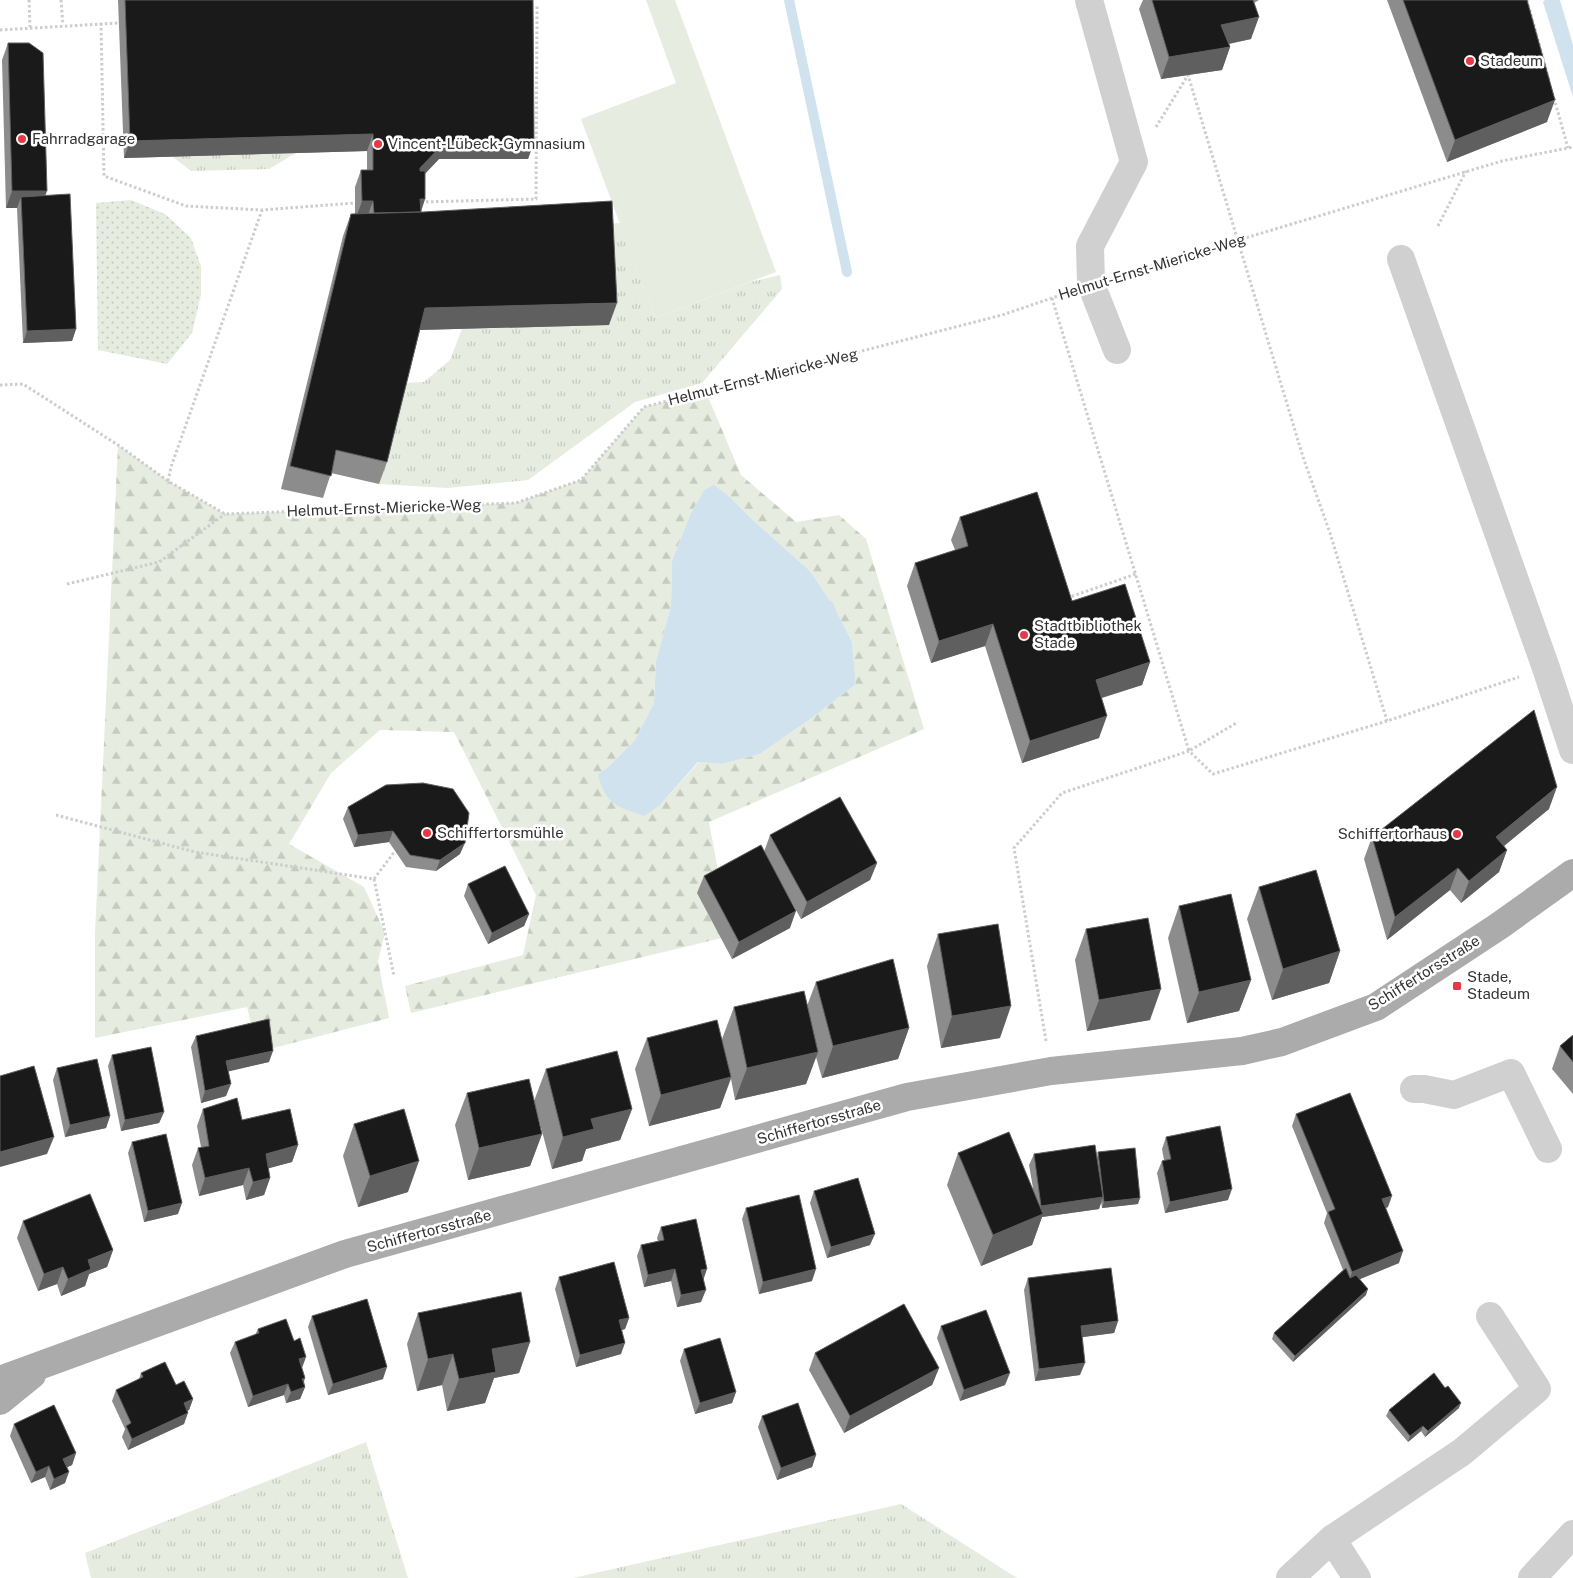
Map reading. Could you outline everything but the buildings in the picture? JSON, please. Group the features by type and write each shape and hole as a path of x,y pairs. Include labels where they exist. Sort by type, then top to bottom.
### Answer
{"main road":[{"name":"Schiffertorsstraße","path":"0,1380 345,1254 907,1098 1051,1071 1242,1051 1282,1042 1376,1008 1573,873"},
{"name":"Schiffertorsstraße","path":"0,1364 46,1363"},
{"path":"0,1401 46,1363"}],"lane":[{"path":"1089,0 1134,162 1090,246 1091,284 1117,350"},
{"path":"1401,259 1546,668 1573,750"},
{"path":"1414,1089 1424,1088 1454,1096 1511,1073 1548,1149"},
{"path":"1290,1578 1332,1539 1462,1452 1537,1389 1490,1316"},
{"path":"1532,1578 1573,1534"},
{"path":"1332,1539 1357,1578"}],"path":[{"path":"29,0 30,27"},
{"path":"61,0 63,25"},
{"path":"419,202 536,199 537,0"},
{"path":"1527,0 1550,83"},
{"path":"532,5 537,5"},
{"path":"101,23 104,176 186,206 262,210 355,203"},
{"path":"0,30 119,23"},
{"path":"1134,162 1188,75 1303,457 1330,533 1387,721"},
{"path":"1553,92 1568,148"},
{"name":"Helmut-Ernst-Miericke-Weg","path":"225,514 516,503 581,480 644,408 1002,316 1091,284 1466,171 1502,161 1573,147"},
{"path":"1438,226 1466,171"},
{"path":"168,481 262,210"},
{"path":"1052,298 1189,751 1213,774 1387,721 1546,668"},
{"path":"0,385 23,384 118,445 168,481 225,514 159,562 67,584"},
{"path":"1066,599 1136,574"},
{"path":"1051,1071 1014,848 1062,793 1189,751 1238,722"},
{"path":"56,815 195,852 374,880"},
{"path":"394,976 374,880 395,851"}],"green space":[{"path":"646,0 675,0 776,272 655,318 581,119 676,83"},
{"path":"296,153 269,169 191,171 172,156"},
{"path":"131,200 165,214 191,238 201,266 201,295 192,333 167,364 98,350 96,203"},
{"path":"620,223 655,318 750,282 780,275 782,289 702,383 635,402 528,480 448,488 379,484 404,383 424,382 450,360 462,329 608,325 604,224"},
{"path":"706,392 741,475 796,522 839,515 866,539 924,729 709,822 730,936 411,1013 405,986 523,955 536,895 454,732 380,730 331,773 289,844 364,887 385,933 378,961 389,1018 258,1052 247,1007 95,1038 95,934 118,445 168,481 225,514 516,503 581,480 644,407","holes":["714,486 731,498 810,571 835,608 852,642 856,684 760,754 722,764 699,762 660,805 598,774 607,768 635,740 654,703 656,661 671,606 672,561 690,515 704,490"]},
{"path":"366,1442 408,1578 91,1578 85,1553"},
{"path":"901,1504 1017,1578 573,1578"}],"water":[{"path":"1545,0 1560,0 1573,45 1573,97 1543,2"},
{"path":"714,485 731,498 810,571 835,608 852,642 856,684 760,754 722,764 698,762 660,805 644,816 626,810 614,803 604,792 598,774 607,768 635,740 654,703 656,661 671,606 672,561 690,515 704,490"}],"waterway":[{"path":"789,0 847,272"}],"place":[{"name":"Stadeum","path":"1470,61"},
{"name":"Fahrradgarage","path":"22,139"},
{"name":"Vincent-Lübeck-Gymnasium","path":"378,144"},
{"name":"Stadtbibliothek Stade","path":"1024,635"},
{"name":"Schiffertorsmühle","path":"427,833"},
{"name":"Schiffertorhaus","path":"1457,834"},
{"name":"Stade, Stadeum","path":"1457,986"}]}
